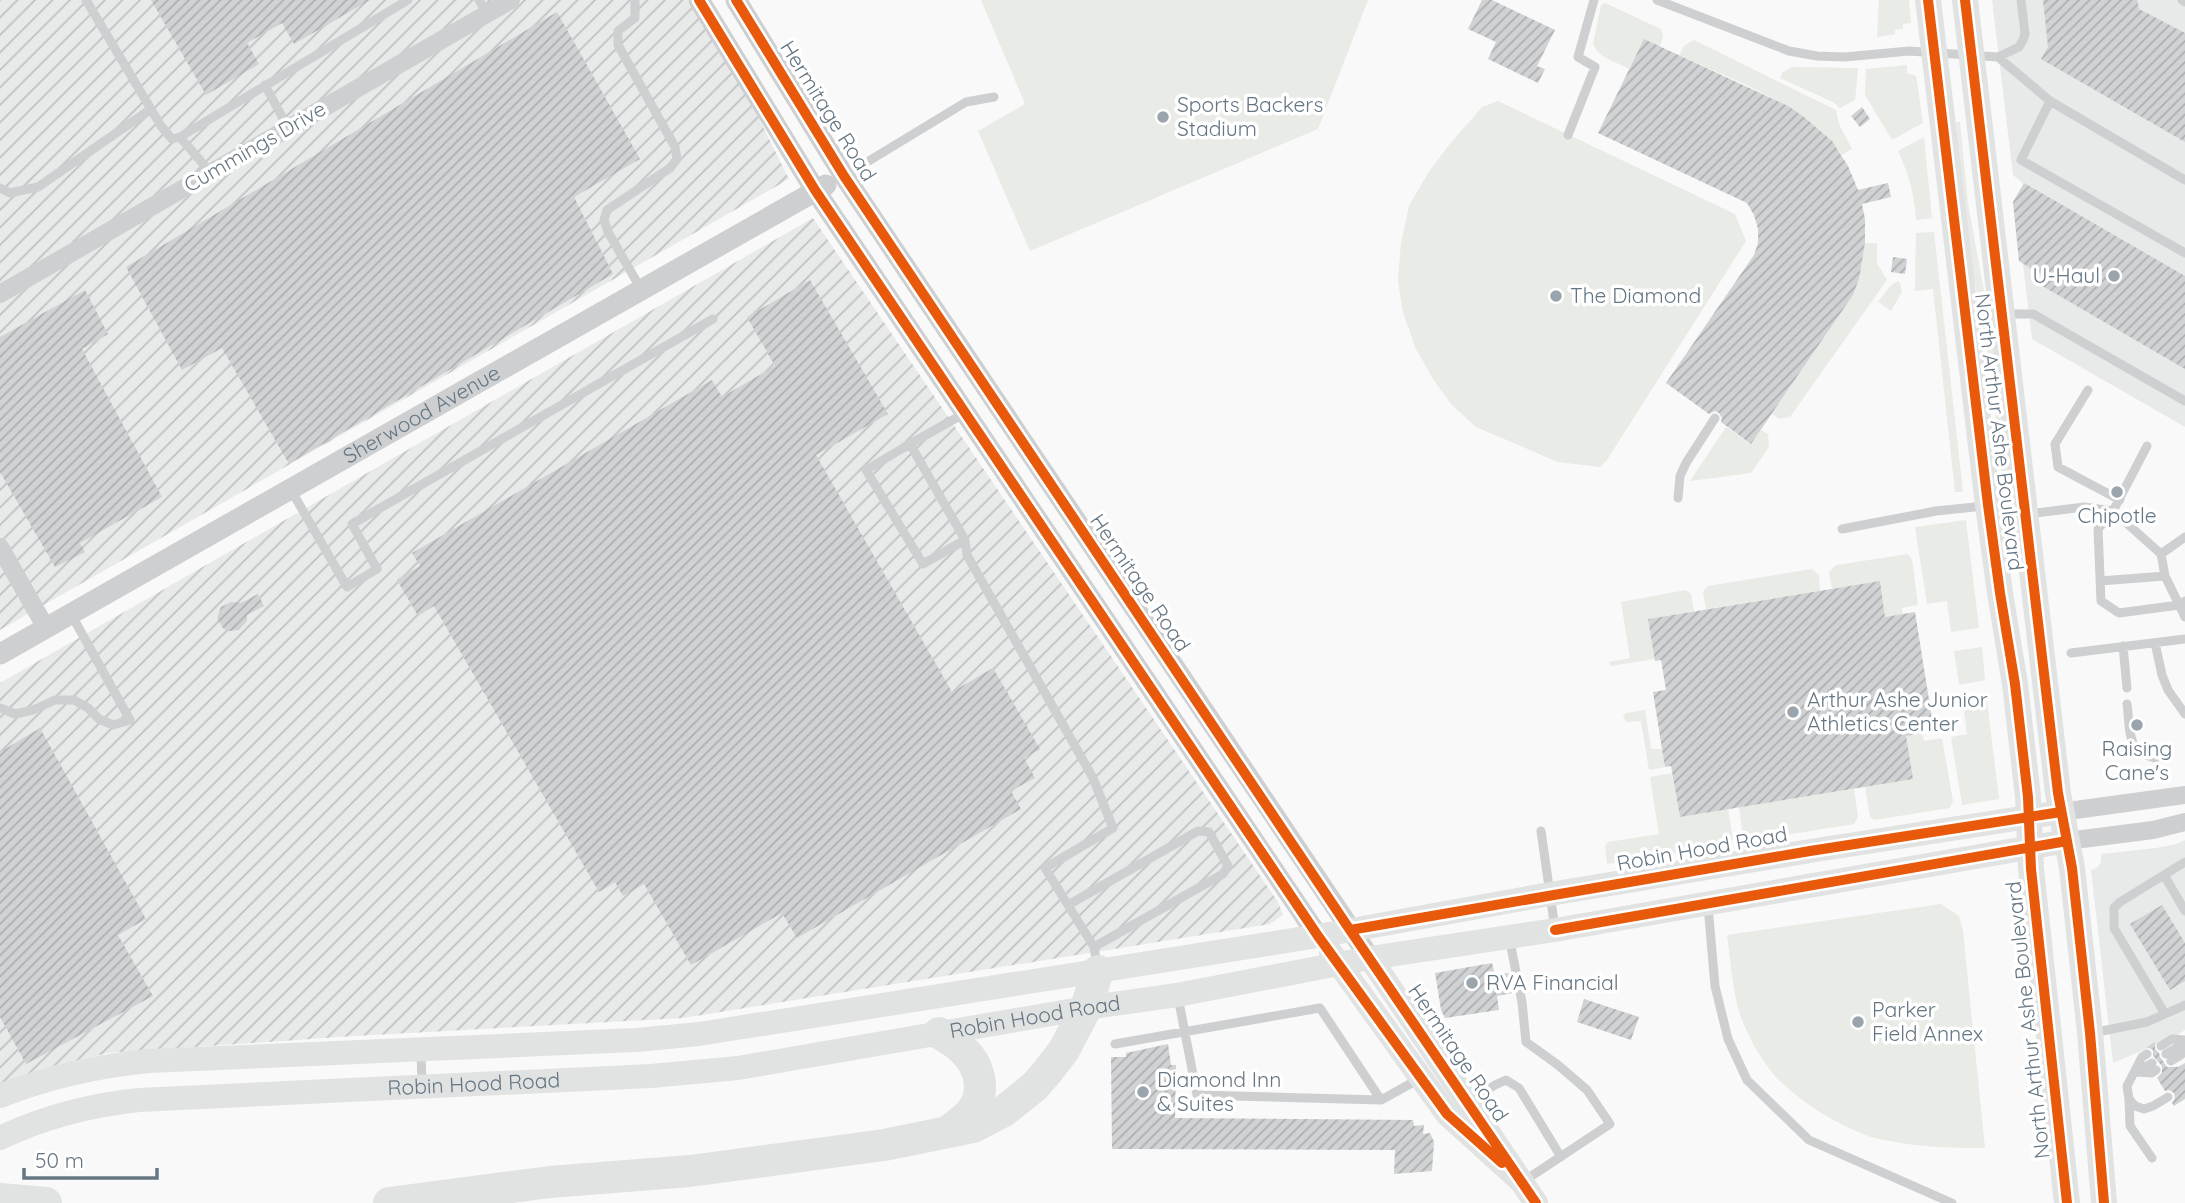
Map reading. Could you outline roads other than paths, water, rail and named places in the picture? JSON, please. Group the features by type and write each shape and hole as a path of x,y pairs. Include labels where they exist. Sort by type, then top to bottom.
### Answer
{"highway":[{"path":"389,1203 550,1182 691,1171 884,1145 973,1127 989,1121 1035,1086 1065,1050 1086,1008 1096,959"},
{"path":"939,1033 962,1048 972,1061 981,1085 980,1096 968,1116 948,1131"},
{"path":"0,1199 46,1203"}],"main road":[{"name":"North Arthur Ashe Boulevard","path":"1927,0 1988,505 2015,684 2029,817 2031,869 2067,1203"},
{"name":"North Arthur Ashe Boulevard","path":"1965,0 2061,812 2072,868 2090,1033 2104,1203"},
{"name":"Robin Hood Road","path":"0,1096 56,1076 114,1065 211,1058 637,1040 699,1034 1096,959 1318,936 1810,850 2061,812"},
{"name":"Robin Hood Road","path":"0,1138 44,1119 108,1103 139,1100 652,1076 714,1070 1177,995 1370,958 1555,930 2067,841"},
{"path":"1708,904 1714,884 1730,876 1783,866 1810,850"},
{"name":"Hermitage Road","path":"1318,936 1447,1114 1522,1182"},
{"name":"Hermitage Road","path":"1370,958 1536,1203"},
{"path":"2052,1062 2069,1125 2080,1203"}],"street":[{"name":"Cummings Drive","path":"0,294 288,128 483,7 511,0"},
{"name":"Hermitage Road","path":"699,0 815,190 1318,936"},
{"name":"Hermitage Road","path":"736,0 844,176 1370,958"},
{"name":"Sherwood Avenue","path":"0,654 815,190 844,176"},
{"path":"0,547 46,628"},
{"path":"2061,812 2185,795"},
{"path":"2067,841 2153,830 2185,822"}],"lane":[{"path":"86,0 161,126 172,139 180,137 408,0"},
{"path":"635,0 635,18 618,31 618,44 675,147 677,159 670,169 607,210 604,220 608,232 641,289"},
{"path":"1568,135 1595,67 1578,57 1594,0"},
{"path":"1657,0 1789,51 1846,57 1909,51 1998,57 2019,47 2023,40 2025,34 2021,0"},
{"path":"1998,57 2050,101 2185,180"},
{"path":"265,85 288,128"},
{"path":"844,176 966,102 994,97"},
{"path":"2050,101 2021,160 2185,253"},
{"path":"0,188 10,193 38,187 151,109"},
{"path":"180,137 211,173"},
{"path":"2001,313 2033,314 2185,401"},
{"path":"290,489 346,587 377,569 352,524 713,319"},
{"path":"2088,390 2055,444 2058,467 2120,500"},
{"path":"965,413 866,470 923,564 965,540"},
{"path":"1678,498 1680,476 1686,463 1715,418"},
{"path":"910,444 965,540 967,555 1093,778 1112,828 1045,868 1096,959 1223,874 1228,866 1209,832 1198,831 1068,905"},
{"path":"2147,446 2120,500 2098,528 2101,601 2119,614 2182,603"},
{"path":"1842,529 1885,519 1988,505 2025,508 2084,507 2113,511 2161,554 2165,576 2182,603 2185,617"},
{"path":"2161,554 2185,537"},
{"path":"2100,581 2165,576"},
{"path":"0,708 15,714 33,710 55,700 74,700 113,725 130,720 71,613"},
{"path":"2071,653 2185,639"},
{"path":"2155,643 2168,690 2185,714"},
{"path":"2123,646 2127,688"},
{"path":"2127,704 2132,744 2136,751 2147,757 2160,759"},
{"path":"1541,831 1555,930"},
{"path":"2165,1014 2121,942 2115,928 2114,908 2185,862"},
{"path":"2164,875 2185,911"},
{"path":"1708,904 1715,986 1728,1039 1747,1080 1809,1140 1952,1203"},
{"path":"1509,937 1522,1002 1526,1042 1587,1090 1610,1124 1522,1182"},
{"path":"1177,995 1198,1095 1381,1100 1421,1078"},
{"path":"2090,1033 2134,1025 2185,1005"},
{"path":"1115,1044 1320,1008 1381,1100"},
{"path":"2166,1054 2185,1043"},
{"path":"421,1049 422,1086"},
{"path":"2136,1072 2152,1073 2152,1062 2142,1057 2127,1086 2130,1126 2152,1158"},
{"path":"1468,1102 1506,1080 1519,1088 1561,1157"},
{"path":"2129,1099 2135,1106 2144,1109 2168,1097"}],"place":[{"name":"Sports Backers Stadium","path":"1163,117"},
{"name":"U-Haul","path":"2114,276"},
{"name":"The Diamond","path":"1556,296"},
{"name":"Chipotle","path":"2117,492"},
{"name":"Arthur Ashe Junior Athletics Center","path":"1793,712"},
{"name":"Raising Cane's","path":"2137,725"},
{"name":"RVA Financial","path":"1472,983"},
{"name":"Parker Field Annex","path":"1858,1022"},
{"name":"Diamond Inn & Suites","path":"1143,1092"}]}
